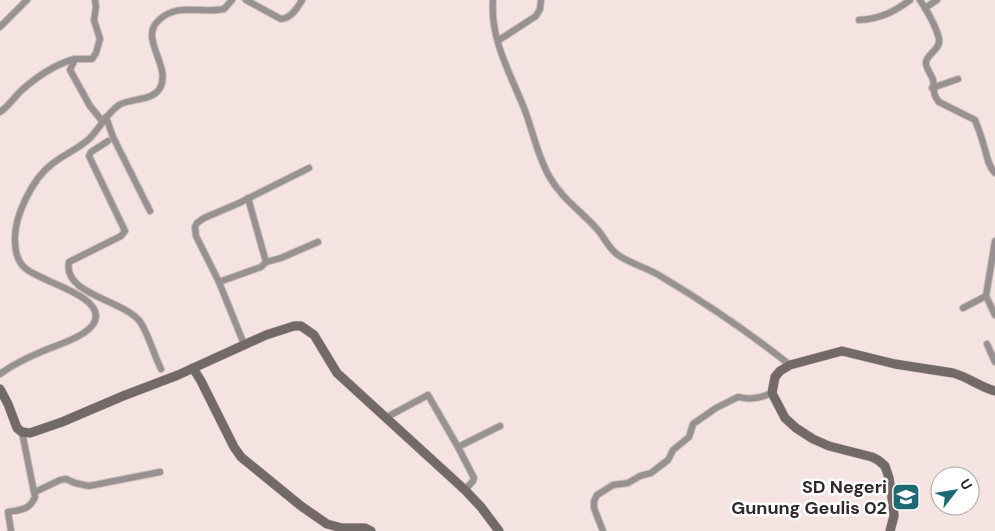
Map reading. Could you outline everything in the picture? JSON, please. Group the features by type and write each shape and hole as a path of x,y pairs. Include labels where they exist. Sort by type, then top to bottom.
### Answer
{"main road":[{"path":"0,389 17,428 22,432 30,433 42,430 193,368 244,344 284,328 298,325 304,327 316,339 337,373 464,490 481,507 499,531"},
{"path":"890,531 894,516 893,504 889,478 882,463 872,457 829,446 801,432 785,418 772,393 777,374 790,365 816,357 847,351 895,364 962,376 986,389 995,391"},
{"path":"193,368 234,447 242,457 301,506 327,524 342,528 365,528 372,531"}],"street":[{"path":"0,27 27,0"},
{"path":"0,112 22,90 61,62 74,59 92,59 100,39 94,20 95,0"},
{"path":"0,374 88,330 96,319 95,311 87,299 37,276 25,268 16,251 14,239 22,207 41,173 61,157 88,140 105,119 120,105 147,97 156,92 160,87 162,70 153,45 152,35 157,21 171,12 180,10 224,9 232,0"},
{"path":"246,0 281,19 287,19 302,0"},
{"path":"493,0 493,22 501,54 524,108 543,164 561,194 606,238 608,246 615,252 653,271 713,308 790,365"},
{"path":"499,40 536,16 540,9 541,0"},
{"path":"859,20 887,15 910,0"},
{"path":"920,0 939,40 938,46 925,64 933,82 932,88 936,98 939,102 975,120 983,140 988,161 995,173"},
{"path":"925,8 937,0"},
{"path":"74,59 70,67 71,74 90,106 105,119 150,211"},
{"path":"932,88 958,80"},
{"path":"108,141 91,152 89,156 125,231 121,236 69,262 70,275 74,282 128,311 141,322 161,369"},
{"path":"244,344 219,282 196,236 195,227 204,218 309,168"},
{"path":"248,198 266,262"},
{"path":"995,241 986,296 995,315"},
{"path":"219,282 261,267 266,262 281,258 318,242"},
{"path":"963,308 986,296"},
{"path":"92,305 100,297"},
{"path":"987,344 995,362"},
{"path":"603,531 594,508 594,501 598,495 613,484 628,483 640,476 651,473 662,465 668,460 672,450 689,437 693,424 716,408 738,397 757,399 772,393"},
{"path":"386,417 428,395 474,478 464,490"},
{"path":"458,447 500,426"},
{"path":"12,531 8,512 28,508 35,497 22,432"},
{"path":"35,492 66,479 89,486 160,472"}],"place":[{"name":"SD Negeri Gunung Geulis 02","path":"906,497"}]}
